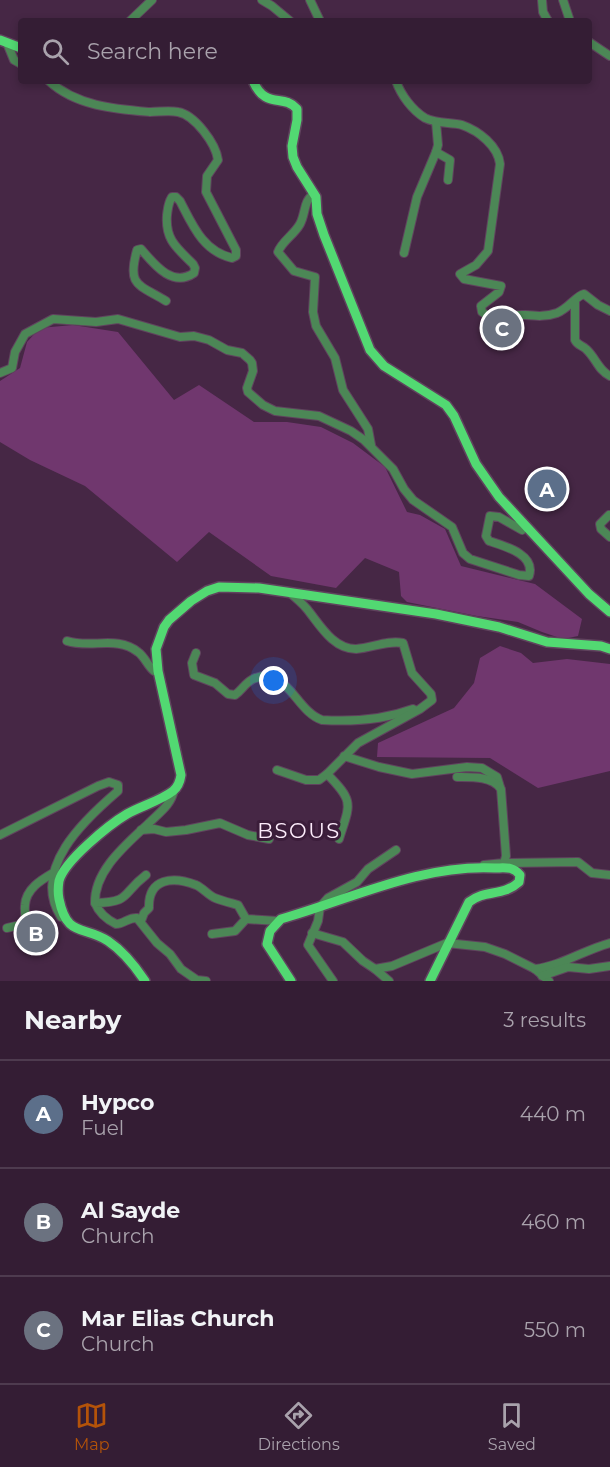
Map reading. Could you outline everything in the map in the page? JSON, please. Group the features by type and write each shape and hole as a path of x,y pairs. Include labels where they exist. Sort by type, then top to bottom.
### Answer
{"main road":[{"path":"255,84 264,97 290,103 297,109 292,146 293,157 314,194 324,235 370,350 384,366 446,405 484,476 520,520 589,594 609,608"},
{"path":"145,981 129,960 108,941 80,931 67,921 62,909 59,881 68,866 113,822 174,790 180,780 181,775 158,671 156,649 164,627 179,611 207,591 219,587 259,588 436,614 499,627 547,642 610,649"},
{"path":"291,981 267,944 270,931 281,919 375,888 443,870 474,866 514,869 520,875 519,882 509,890 471,899 466,905 430,981"}],"street":[{"path":"133,18 152,0"},
{"path":"262,0 286,18"},
{"path":"310,0 319,18"},
{"path":"542,0 543,12 546,18"},
{"path":"563,0 569,18"},
{"path":"4,42 12,58 18,62"},
{"path":"592,44 610,56"},
{"path":"53,84 66,93 100,106 151,112 180,112 192,117 214,147 218,160 207,176 206,192 235,247 236,256 228,257 206,245 199,237 180,201 172,197 168,204 167,231 171,240 193,264 194,273 181,278 169,275 155,265 141,249 138,250 133,271 137,284 166,301"},
{"path":"398,84 411,106 426,118 469,128 489,143 499,155 500,164 488,251 476,265 460,274 464,279 501,286 500,290 481,306 482,312 490,316 537,317 559,312 584,294 610,311"},
{"path":"404,254 417,197 438,145 436,122"},
{"path":"436,152 450,160 448,180"},
{"path":"314,194 307,201 298,226 278,252 294,271 315,277 313,312 316,326 335,358 343,390 368,429 371,445"},
{"path":"575,301 575,340 610,376"},
{"path":"0,373 12,368 15,352 26,334 53,319 96,322 118,319 180,337 195,336 209,340 227,350 242,353 252,363 253,371 247,388 257,401 275,411 323,417 357,434 371,445 393,469 413,500 452,526 463,553 470,559 519,575 529,576 530,571 518,551 489,540 486,536 490,516 499,517 522,530 524,528 520,520"},
{"path":"609,515 600,524 601,529 610,537"},
{"path":"290,593 336,642 346,647 356,649 385,643 403,643 412,673 432,696"},
{"path":"67,641 89,645 120,643 140,653 154,671 158,671"},
{"path":"196,653 192,663 194,675 215,683 223,691 235,695 251,680 269,676 281,681 307,711 321,720 365,721 393,717 418,707 432,696"},
{"path":"277,770 312,781 319,780 361,740 420,709 432,700 432,696"},
{"path":"344,756 412,774 467,767 482,768 497,777 506,852 504,863"},
{"path":"327,774 344,792 349,804 339,838"},
{"path":"457,777 482,778 500,787"},
{"path":"0,835 98,786 109,782 116,783 118,791 99,806 67,844 53,873 51,884 55,904 59,914 64,921 67,921"},
{"path":"174,790 172,800 105,870 95,895 95,903 100,913 114,923 120,924 134,918 141,921 181,969 197,980 206,981"},
{"path":"141,830 154,828 166,832 186,830 220,822 248,835 269,839"},
{"path":"333,981 308,945 318,921 320,907 328,898 357,882 368,869 396,850"},
{"path":"474,866 504,863 578,862 592,873 610,875"},
{"path":"7,928 24,924 27,897 37,883 53,873"},
{"path":"95,903 113,902 124,898 146,875"},
{"path":"141,921 149,908 148,900 152,891 160,884 170,880 198,886 215,898 238,905 246,919"},
{"path":"246,919 278,921 281,919"},
{"path":"212,934 235,931 246,919"},
{"path":"312,933 343,942 389,981"},
{"path":"375,969 392,966 447,943 485,947 505,954 535,969 549,981"},
{"path":"535,969 610,943"},
{"path":"542,976 568,967 589,969 610,966"}],"shaded area":[{"path":"73,325 118,332 174,400 199,385 254,422 287,422 321,427 353,443 385,467 407,512 420,515 445,529 461,566 535,584 582,619 578,636 563,639 518,622 407,602 401,596 399,572 365,558 336,588 271,576 209,532 177,562 85,486 30,460 0,442 0,381 20,368 27,342 40,328"},
{"path":"500,646 521,653 533,663 567,659 610,664 610,771 538,788 490,758 377,757 378,743 454,708 474,683 480,658"}],"place":[{"name":"Mar Elias Church","path":"502,328"},
{"name":"Hypco","path":"547,489"},
{"name":"Al Sayde","path":"36,933"}],"district":[{"name":"BSOUS","path":"299,831"}]}
